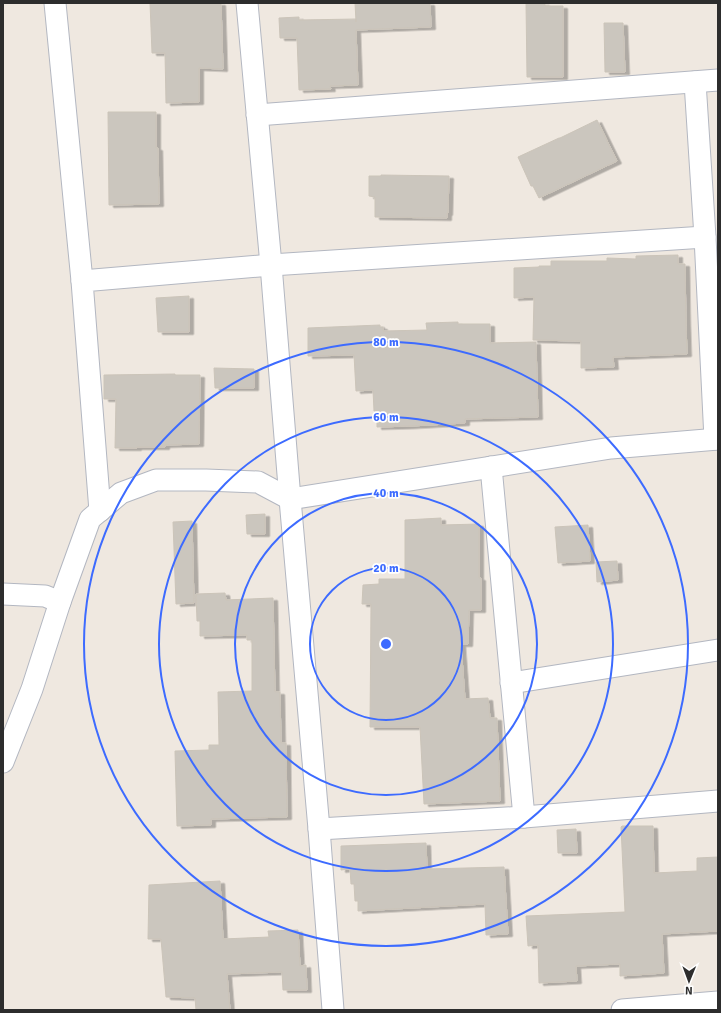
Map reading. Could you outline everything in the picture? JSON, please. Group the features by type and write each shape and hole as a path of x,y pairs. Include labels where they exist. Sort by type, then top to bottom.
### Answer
{"street":[{"path":"55,3 82,281 100,511"},
{"path":"247,3 319,830 333,1010"},
{"path":"257,115 718,80"},
{"path":"3,762 32,689 60,602 90,519 121,493 156,480 206,480 258,482 290,499 611,448 716,439 695,82"},
{"path":"82,281 270,265 705,238"},
{"path":"491,467 524,817"},
{"path":"3,594 45,596 60,602"},
{"path":"511,683 718,650"},
{"path":"319,830 524,817 718,801"},
{"path":"622,1010 718,1002"}],"building":[{"path":"150,3 221,3 223,69 199,68 199,102 166,103 165,53 152,53"},
{"path":"355,3 430,3 431,27 356,30 358,85 330,86 331,89 299,90 297,38 280,38 279,18 299,17 299,20 356,19"},
{"path":"526,3 545,3 545,6 563,6 563,77 527,77"},
{"path":"604,23 623,23 625,72 605,72"},
{"path":"108,112 156,112 159,204 109,205"},
{"path":"597,120 617,161 539,198 533,186 531,186 518,157"},
{"path":"369,176 449,176 447,218 375,217 375,197 369,196"},
{"path":"678,255 678,264 685,264 687,354 613,357 614,367 581,368 581,341 533,340 534,297 514,298 514,268 551,266 551,261 607,261 607,258 636,259 636,256"},
{"path":"189,296 189,332 158,332 156,298"},
{"path":"458,322 458,324 490,324 490,343 536,342 538,417 465,419 465,423 377,427 377,411 374,411 373,390 356,391 354,355 308,356 308,328 380,325 380,327 383,327 383,331 427,330 426,323"},
{"path":"214,368 254,369 254,388 215,388"},
{"path":"104,375 200,375 199,444 165,445 165,447 115,448 116,399 104,399"},
{"path":"265,514 265,534 247,534 246,515"},
{"path":"441,518 441,525 479,524 479,578 481,578 481,610 469,610 468,644 461,644 465,699 488,698 490,718 497,718 500,801 424,804 420,727 370,727 371,604 362,604 363,585 379,584 379,579 405,579 405,520"},
{"path":"192,521 194,603 176,604 173,522"},
{"path":"588,525 590,561 558,563 555,527"},
{"path":"617,561 618,580 597,582 596,562"},
{"path":"225,593 226,600 273,598 275,692 280,692 281,743 286,743 287,817 211,819 211,825 177,826 175,751 209,750 209,745 219,745 218,692 252,691 252,640 247,640 247,635 200,636 200,621 197,621 196,594"},
{"path":"622,826 653,826 654,873 697,871 697,858 718,857 718,931 662,934 664,973 620,976 620,964 576,966 577,981 539,983 538,945 528,946 526,916 625,912"},
{"path":"576,829 577,853 558,853 557,830"},
{"path":"426,843 427,869 504,867 508,934 486,935 485,904 358,911 358,901 355,901 354,884 351,884 350,869 341,870 341,846"},
{"path":"220,881 223,939 269,937 268,931 298,930 300,966 306,965 307,990 283,990 282,972 227,974 230,1010 196,1010 195,998 166,997 161,939 148,939 149,885"}]}
